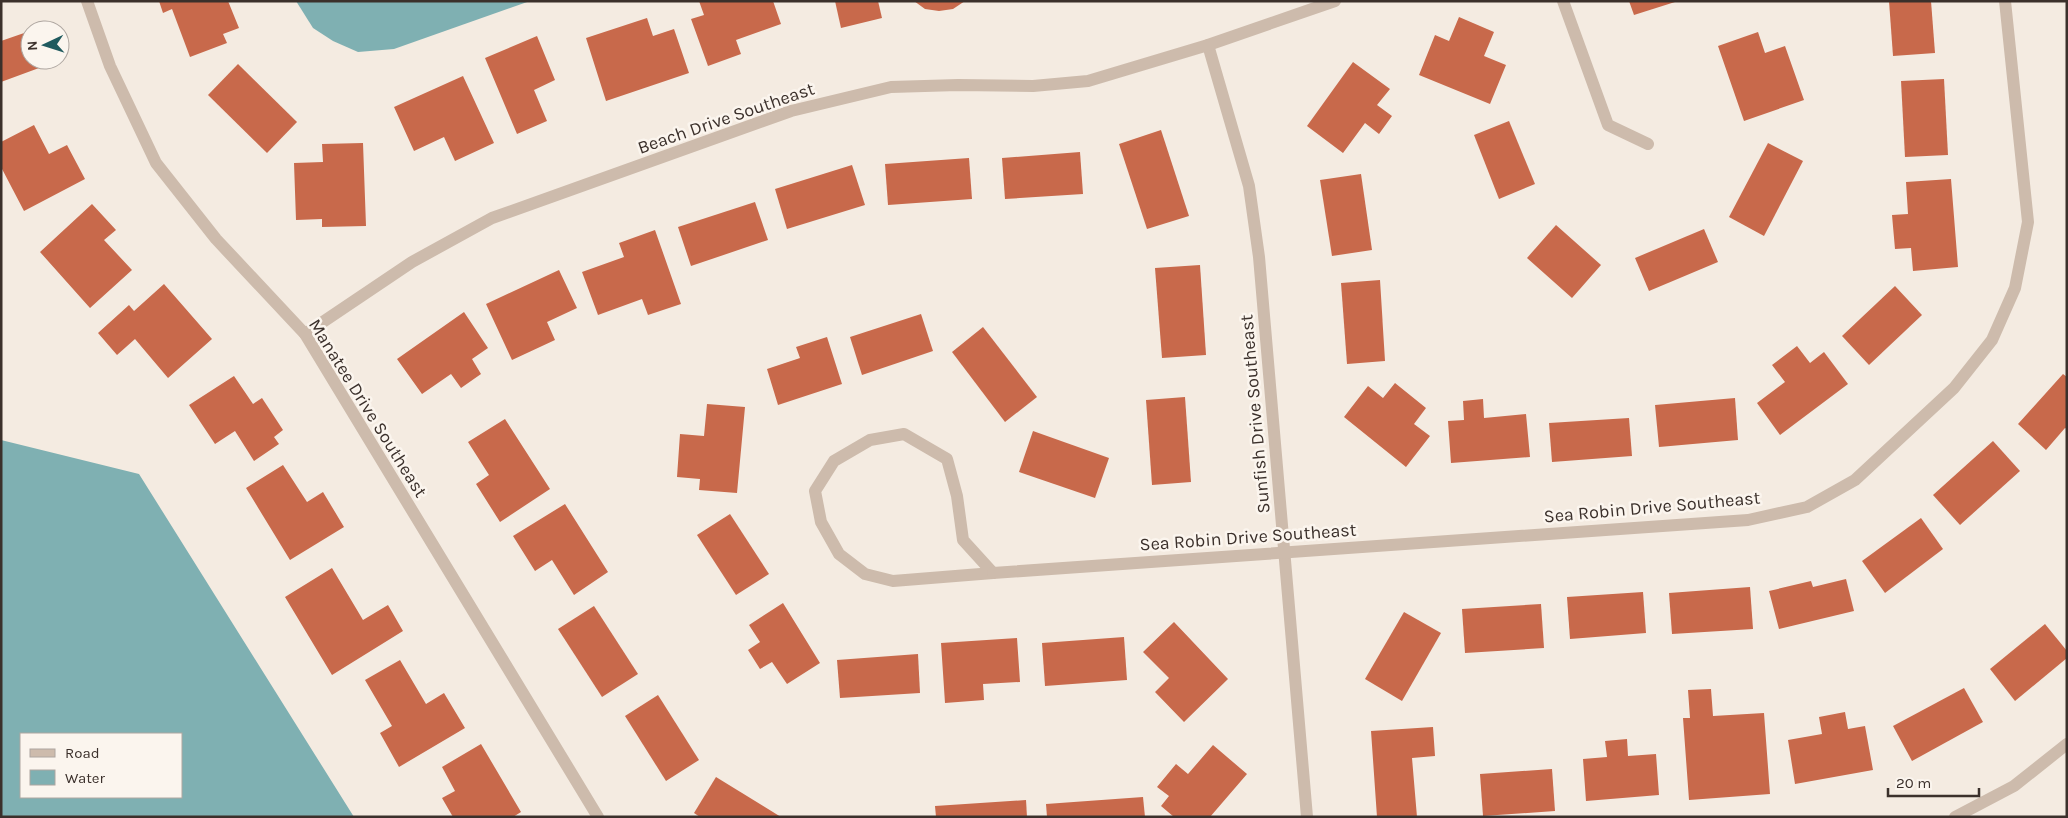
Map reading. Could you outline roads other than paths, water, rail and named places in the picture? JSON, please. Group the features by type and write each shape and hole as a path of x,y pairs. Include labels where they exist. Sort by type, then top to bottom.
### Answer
{"street":[{"name":"Manatee Drive Southeast","path":"87,1 110,66 156,163 216,239 305,334 598,817"},
{"name":"Beach Drive Southeast","path":"305,334 412,262 492,218 792,110 891,86 1033,86 1088,81 1208,45 1335,1"},
{"path":"1563,1 1608,125 1648,144"},
{"name":"Sea Robin Drive Southeast","path":"993,573 963,540 957,496 947,458 904,434 870,440 834,462 815,491 821,522 839,554 865,574 893,581 1748,520 1807,507 1855,480 1954,388 1992,340 2015,288 2028,222 2005,1"},
{"name":"Sunfish Drive Southeast","path":"1208,45 1249,186 1260,257 1307,817"},
{"path":"1955,817 2014,786 2067,744"}],"water":[{"path":"296,1 530,1 394,49 358,52 333,41 313,28"},
{"path":"1,440 139,474 354,817 1,817"}]}
